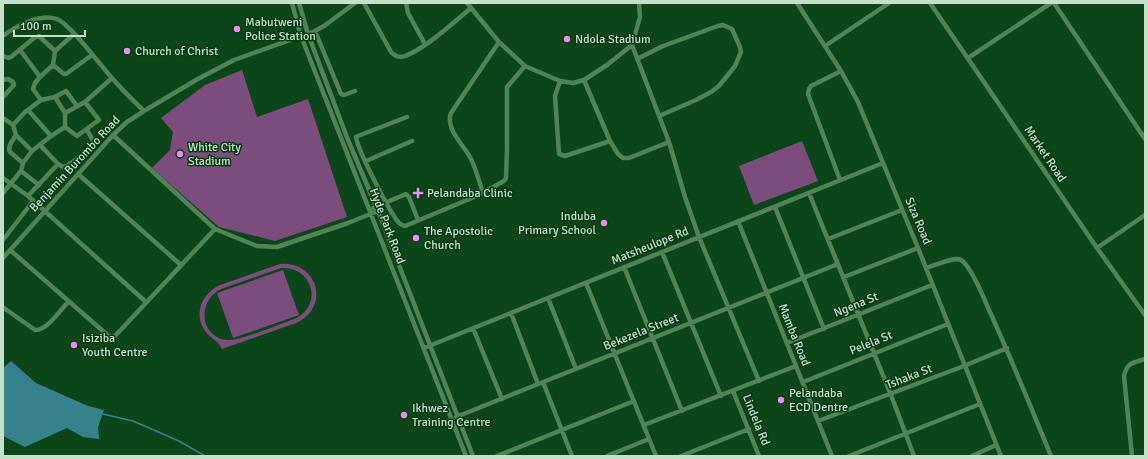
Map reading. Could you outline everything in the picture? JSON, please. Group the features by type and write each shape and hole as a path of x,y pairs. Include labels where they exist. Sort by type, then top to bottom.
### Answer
{"street":[{"name":"Hyde Park Road","path":"292,3 301,36 466,456"},
{"name":"Hyde Park Road","path":"299,3 308,34 348,140 377,209 473,456"},
{"name":"Benjamin Burombo Road","path":"3,258 113,135 127,122 196,80 234,60 315,31 355,3"},
{"path":"364,3 391,52 394,55 401,56 406,56 425,44 471,8"},
{"path":"406,3 408,13 425,44"},
{"path":"467,3 500,42 525,66 560,81 573,83 584,80 607,65 632,45"},
{"path":"639,3 640,16 632,45 660,116 699,237 758,381"},
{"name":"Siza Road","path":"797,3 841,71 858,102 1001,456"},
{"path":"825,46 889,3"},
{"name":"Market Road","path":"930,3 1097,248 1145,315"},
{"path":"968,58 1053,3 1145,139"},
{"path":"3,36 20,25 44,18 59,20 74,34 112,78 144,111"},
{"path":"637,59 662,46 723,25 732,29 738,41 741,52 739,60 719,86 696,100 660,116"},
{"path":"315,31 341,94 344,95 355,91"},
{"path":"41,100 33,89 34,83 53,65 56,51 74,34"},
{"path":"3,56 11,57 34,38 39,36 56,51"},
{"path":"483,193 470,158 451,128 449,118 500,42"},
{"path":"20,50 40,77"},
{"path":"53,65 66,74 92,55"},
{"path":"408,117 358,136 356,140 386,202 400,224 405,226 502,184 506,178 507,87 525,66"},
{"path":"840,180 808,94 809,89 813,84 841,71"},
{"path":"65,113 84,102 112,78"},
{"path":"3,80 8,79 13,82 14,85 3,97"},
{"path":"584,80 610,141 618,154 623,158 629,158 669,142"},
{"path":"560,81 555,96 559,154 561,156 565,156 610,141"},
{"path":"13,125 41,100 54,97 66,91 77,106"},
{"path":"54,97 65,113 65,127"},
{"path":"65,127 77,136 100,120 84,102"},
{"path":"28,110 51,136"},
{"path":"3,118 13,125 16,136 32,151"},
{"path":"3,192 21,171 23,163 32,151 65,127"},
{"path":"40,145 58,164 63,167 67,166 94,146 95,144 87,130"},
{"path":"113,135 215,230 257,246 277,247 348,223 377,209 386,202 406,194 409,197 418,220"},
{"path":"16,136 9,146 9,149 10,152 23,163"},
{"path":"366,161 412,141"},
{"name":"Matsheulope Rd","path":"424,348 883,163"},
{"path":"28,196 58,164"},
{"path":"21,171 39,185"},
{"path":"78,174 181,265"},
{"path":"3,178 34,201 146,302"},
{"path":"809,193 891,394 914,456"},
{"path":"4,237 34,201"},
{"path":"774,207 824,329"},
{"path":"828,239 902,210"},
{"path":"1097,248 1145,215"},
{"name":"Mamba Road","path":"738,221 832,456"},
{"path":"10,250 111,338 115,336 215,230"},
{"path":"844,277 918,248"},
{"path":"662,252 721,396"},
{"path":"926,268 954,259 959,259 963,262 978,285 1007,348 1051,456"},
{"name":"Bekezela Street","path":"451,419 838,264"},
{"path":"624,267 682,411"},
{"path":"586,283 656,456"},
{"name":"Ngena St","path":"787,343 932,285"},
{"path":"548,298 576,369"},
{"path":"4,308 36,330 39,330 46,326 69,301"},
{"path":"512,313 538,384"},
{"name":"Pelela St","path":"803,382 948,324"},
{"path":"473,328 502,399"},
{"name":"Tshaka St","path":"818,421 964,366 1007,348"},
{"path":"1132,456 1124,376 1128,365 1145,359"},
{"path":"644,426 796,366"},
{"path":"543,382 572,456"},
{"name":"Lindela Rd","path":"733,391 759,456"},
{"path":"497,456 634,401"},
{"path":"849,456 980,404"},
{"path":"681,456 748,429"},
{"path":"606,456 649,439"},
{"path":"972,456 996,445"}],"shaded area":[{"name":"White City Stadium","path":"242,70 257,117 308,99 347,217 275,241 219,227 152,168 170,150 173,132 161,118 205,85"},
{"path":"802,141 818,181 754,205 739,166"},
{"path":"280,264 293,265 303,270 311,277 315,287 316,297 314,307 307,316 296,323 222,349 205,331 201,324 200,318 201,305 204,299 208,293 220,285","holes":["281,268 292,269 301,273 311,288 312,297 309,305 303,313 294,319 252,335 229,340 219,338 207,327 205,310 213,295 221,289"]},
{"path":"283,270 299,315 233,338 217,293"}],"water":[{"path":"11,361 36,383 88,406 104,410 98,427 99,439 83,437 67,428 25,447 3,436 3,368"}],"waterway":[{"path":"103,414 133,421 179,441 205,456"}],"place":[{"name":"Mabutweni Police Station","path":"237,29"},
{"name":"Ndola Stadium","path":"567,39"},
{"name":"Church of Christ","path":"127,51"},
{"name":"White City Stadium","path":"180,154"},
{"name":"Pelandaba Clinic","path":"418,193"},
{"name":"Induba Primary School","path":"604,223"},
{"name":"The Apostolic Church","path":"416,238"},
{"name":"Isiziba Youth Centre","path":"74,345"},
{"name":"Pelandaba ECD Dentre","path":"781,400"},
{"name":"Ikhwez Training Centre","path":"404,415"}]}
